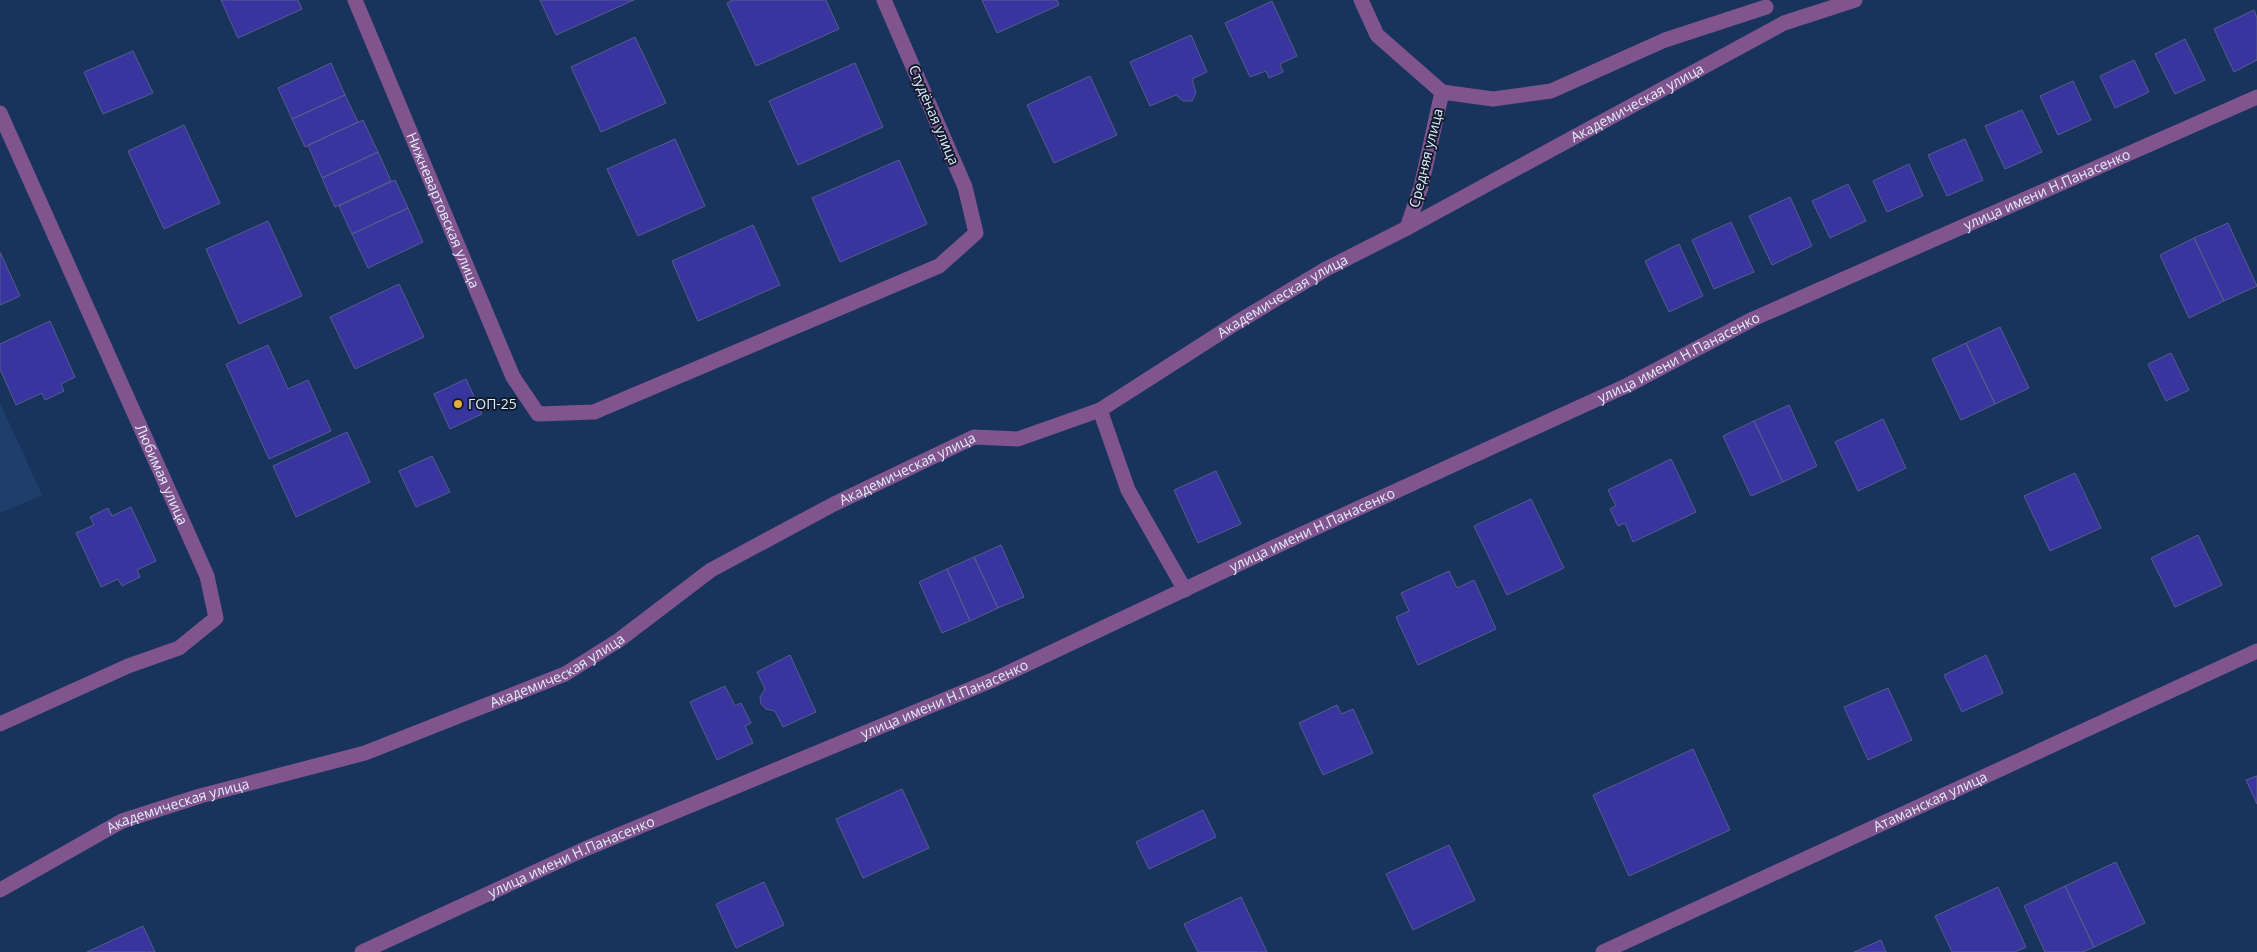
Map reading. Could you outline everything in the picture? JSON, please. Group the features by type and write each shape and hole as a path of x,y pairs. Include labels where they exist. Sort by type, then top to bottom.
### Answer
{"street":[{"name":"Нижневартовская улица","path":"356,0 513,377 538,414 594,412 939,266 976,233"},
{"name":"Студёная улица","path":"884,0 965,187 976,233"},
{"name":"Средняя улица","path":"1361,0 1377,35 1442,92 1421,187 1407,228"},
{"name":"Академическая улица","path":"0,890 122,821 200,796 365,753 565,674 619,640 712,570 834,504 974,437 1018,439 1100,410 1236,323 1318,274 1407,228 1784,23 1855,0"},
{"path":"1442,92 1493,98 1551,91 1665,40 1766,3 1784,23"},
{"name":"улица имени Н.Панасенко","path":"362,952 585,849 994,680 1628,385 1753,319 2257,97"},
{"name":"Любимая улица","path":"0,113 207,576 216,618 179,648 128,666 0,724"},
{"path":"1100,410 1128,490 1185,590"},
{"name":"Атаманская улица","path":"1603,952 2257,651"}],"shaded area":[{"path":"0,403 42,495 0,513"}],"building":[{"path":"221,0 298,0 302,9 238,38"},
{"path":"540,0 634,0 556,35"},
{"path":"733,0 826,0 839,29 756,66 727,3"},
{"path":"982,0 1057,0 1059,5 997,33"},
{"path":"1272,1 1297,56 1280,64 1283,72 1269,78 1266,71 1250,77 1225,23"},
{"path":"2254,10 2257,18 2257,60 2234,72 2214,29"},
{"path":"1191,35 1207,72 1192,79 1196,93 1192,101 1183,101 1176,95 1150,106 1130,62"},
{"path":"635,37 666,103 601,132 571,67"},
{"path":"2185,39 2205,80 2175,94 2155,54"},
{"path":"133,51 153,93 103,114 84,72"},
{"path":"2134,60 2149,92 2115,108 2100,76"},
{"path":"331,63 345,95 292,119 278,88"},
{"path":"855,63 883,127 798,165 769,101"},
{"path":"1090,76 1117,135 1054,163 1027,105"},
{"path":"2073,81 2091,120 2058,135 2040,96"},
{"path":"345,95 358,122 305,147 292,119"},
{"path":"2022,110 2042,152 2005,169 1985,126"},
{"path":"363,120 378,152 322,178 308,145"},
{"path":"184,125 220,203 164,229 128,151"},
{"path":"675,139 705,206 638,236 607,169"},
{"path":"1965,139 1983,180 1947,196 1928,155"},
{"path":"378,152 391,181 335,207 322,178"},
{"path":"899,160 927,224 840,262 812,198"},
{"path":"1909,164 1923,196 1887,212 1873,181"},
{"path":"395,180 408,208 352,234 339,206"},
{"path":"1848,184 1866,221 1830,238 1812,201"},
{"path":"1790,197 1812,246 1772,265 1749,216"},
{"path":"408,208 423,242 368,268 352,234"},
{"path":"268,221 302,296 239,324 206,249"},
{"path":"1731,222 1754,272 1714,289 1692,240"},
{"path":"2228,223 2257,286 2224,301 2194,238"},
{"path":"753,225 780,285 698,321 672,261"},
{"path":"2194,238 2224,301 2189,318 2160,255"},
{"path":"1679,244 1703,296 1669,312 1645,261"},
{"path":"0,252 20,296 0,305"},
{"path":"399,284 424,337 355,369 330,317"},
{"path":"50,321 75,377 61,384 64,391 45,400 42,393 16,405 0,369 0,344"},
{"path":"2000,327 2029,388 1995,404 1966,343"},
{"path":"1966,343 1995,404 1961,420 1932,359"},
{"path":"268,345 288,389 308,380 331,431 269,459 226,364"},
{"path":"2171,353 2189,390 2166,401 2148,364"},
{"name":"ГОП-25","path":"466,379 482,414 450,429 434,394"},
{"path":"1789,405 1817,466 1783,482 1754,421"},
{"path":"1883,419 1906,468 1858,491 1835,442"},
{"path":"1754,421 1783,482 1751,496 1723,436"},
{"path":"347,432 370,482 296,517 273,466"},
{"path":"432,456 450,492 416,507 399,471"},
{"path":"1671,459 1696,512 1633,542 1625,523 1618,526 1610,509 1616,506 1608,490"},
{"path":"1216,471 1241,524 1198,543 1174,490"},
{"path":"2075,473 2101,528 2050,551 2024,496"},
{"path":"1531,499 1564,568 1507,595 1474,526"},
{"path":"131,507 156,561 137,570 140,577 122,586 118,579 101,587 76,533 94,525 90,517 108,508 112,516"},
{"path":"2198,535 2222,585 2175,607 2151,558"},
{"path":"1001,545 1024,597 998,608 974,557"},
{"path":"974,557 998,608 970,621 947,569"},
{"path":"947,569 970,621 942,633 919,582"},
{"path":"1449,571 1457,588 1474,580 1496,629 1418,665 1396,617 1409,611 1401,593"},
{"path":"790,655 816,712 783,727 775,711 766,709 761,704 760,697 765,689 757,672"},
{"path":"1986,655 2003,693 1962,712 1944,675"},
{"path":"725,686 735,706 741,703 751,723 745,726 753,743 717,760 690,702"},
{"path":"1888,688 1912,740 1868,760 1844,707"},
{"path":"1337,705 1341,714 1353,709 1373,753 1323,775 1299,723"},
{"path":"1693,749 1730,830 1629,876 1593,795"},
{"path":"2257,776 2257,804 2246,780"},
{"path":"902,789 929,848 863,878 836,819"},
{"path":"1203,810 1216,837 1149,869 1136,842"},
{"path":"1449,845 1475,900 1413,930 1386,874"},
{"path":"2116,862 2145,923 2094,947 2065,886"},
{"path":"764,882 784,925 736,948 716,904"},
{"path":"2065,886 2094,947 2083,952 2045,952 2024,906"},
{"path":"1998,887 2026,947 2015,952 1952,952 1935,916"},
{"path":"1241,897 1267,952 1198,952 1184,924"},
{"path":"143,926 155,952 87,952"},
{"path":"1881,940 1886,952 1854,952"}],"place":[{"name":"ГОП-25","path":"458,404"}]}
